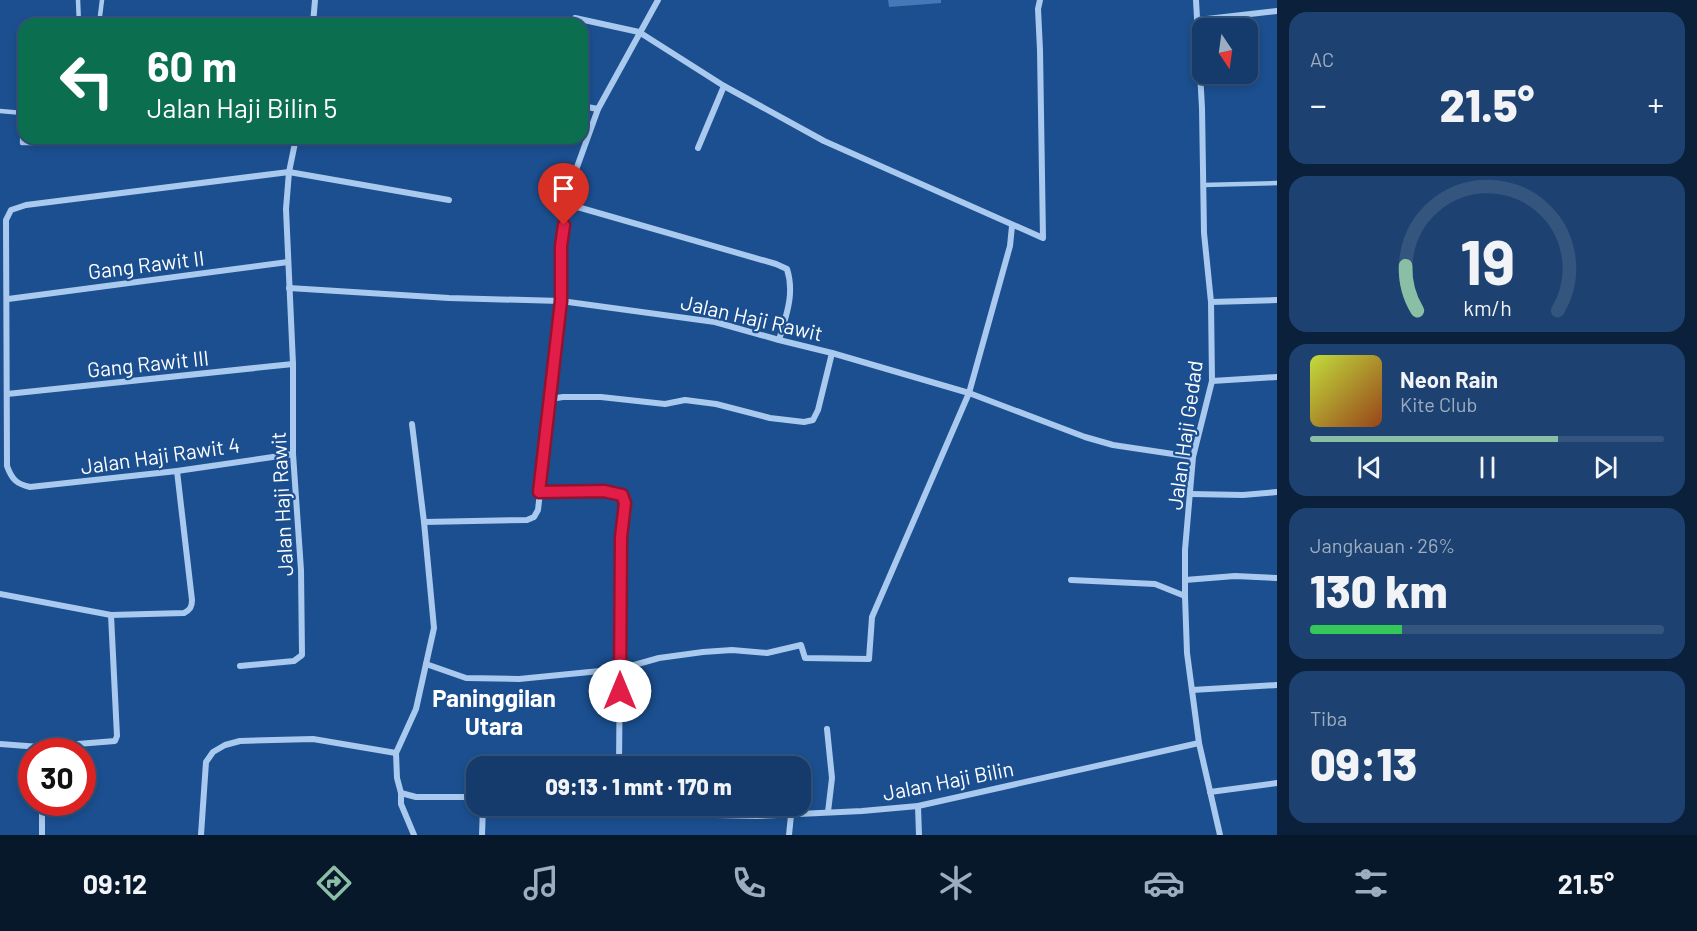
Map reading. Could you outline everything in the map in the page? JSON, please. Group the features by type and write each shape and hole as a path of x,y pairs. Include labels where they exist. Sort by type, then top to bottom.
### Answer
{"street":[{"path":"314,18 315,0"},
{"path":"588,137 598,109 658,0"},
{"path":"588,21 639,32 724,86 824,141 1042,238 1038,9 1040,0"},
{"name":"Jalan Haji Gedad","path":"1196,0 1198,18"},
{"path":"1216,18 1277,11"},
{"name":"Jalan Haji Gedad","path":"1200,84 1204,233 1212,302 1212,381 1193,457 1185,550 1185,596 1187,653 1199,743 1220,835"},
{"path":"698,148 724,86"},
{"path":"588,107 598,109"},
{"name":"Jalan Haji Rawit","path":"240,666 294,661 302,655 301,570 293,454 293,364 286,209 289,172 295,144"},
{"path":"424,522 527,520 534,517 538,510 561,301 561,246 568,192 585,144"},
{"path":"7,394 6,220 11,210 26,205 289,172 449,200"},
{"path":"567,204 787,269 791,301 780,340"},
{"path":"426,664 466,678 519,679 620,669 659,658 704,652 732,650 767,653 801,645 805,658 870,659 872,617 969,393 1010,246 1012,226"},
{"name":"Gang Rawit II","path":"8,298 288,262"},
{"name":"Jalan Haji Rawit","path":"289,288 449,298 561,301 715,322 832,352 969,393 1085,437 1113,445 1193,457"},
{"path":"1212,302 1277,300"},
{"path":"550,399 601,397 664,404 685,400 717,404 770,418 804,422 813,420 818,410 832,352"},
{"name":"Gang Rawit III","path":"7,394 293,364"},
{"path":"1212,381 1277,377"},
{"name":"Jalan Haji Rawit 4","path":"7,394 8,466 12,479 30,487 177,471 293,454"},
{"path":"412,424 434,628 416,709 396,753 397,778 403,812 414,835"},
{"path":"0,594 111,615 184,613 192,606 177,471"},
{"path":"539,492 604,491 622,495 625,503 621,537 619,756"},
{"path":"1191,494 1243,495 1277,492"},
{"path":"1185,580 1234,576 1277,578"},
{"path":"1071,580 1155,584 1185,596"},
{"path":"96,743 115,741 117,736 111,615"},
{"path":"1192,690 1277,685"},
{"path":"827,729 832,778 828,812"},
{"path":"201,835 206,762 213,752 225,745 240,741 313,739 396,753"},
{"name":"Jalan Haji Bilin","path":"811,813 918,806 1199,743"},
{"path":"0,744 18,746"},
{"path":"1210,792 1277,783"},
{"path":"401,793 416,797 466,797"},
{"path":"918,806 919,835"},
{"path":"42,816 42,835"},
{"path":"482,835 483,816"},
{"path":"789,835 791,816"}],"lane":[{"path":"78,0 80,18"},
{"path":"100,18 102,0"},
{"path":"0,111 18,113"},
{"path":"1203,185 1277,183"}],"building":[{"path":"888,0 941,0 941,3 889,7"}],"district":[{"name":"Paninggilan Utara","path":"494,711"}],"route":[{"path":"564,225 561,246 561,301 539,492 604,491 622,495 625,503 621,537 620,691"}]}
